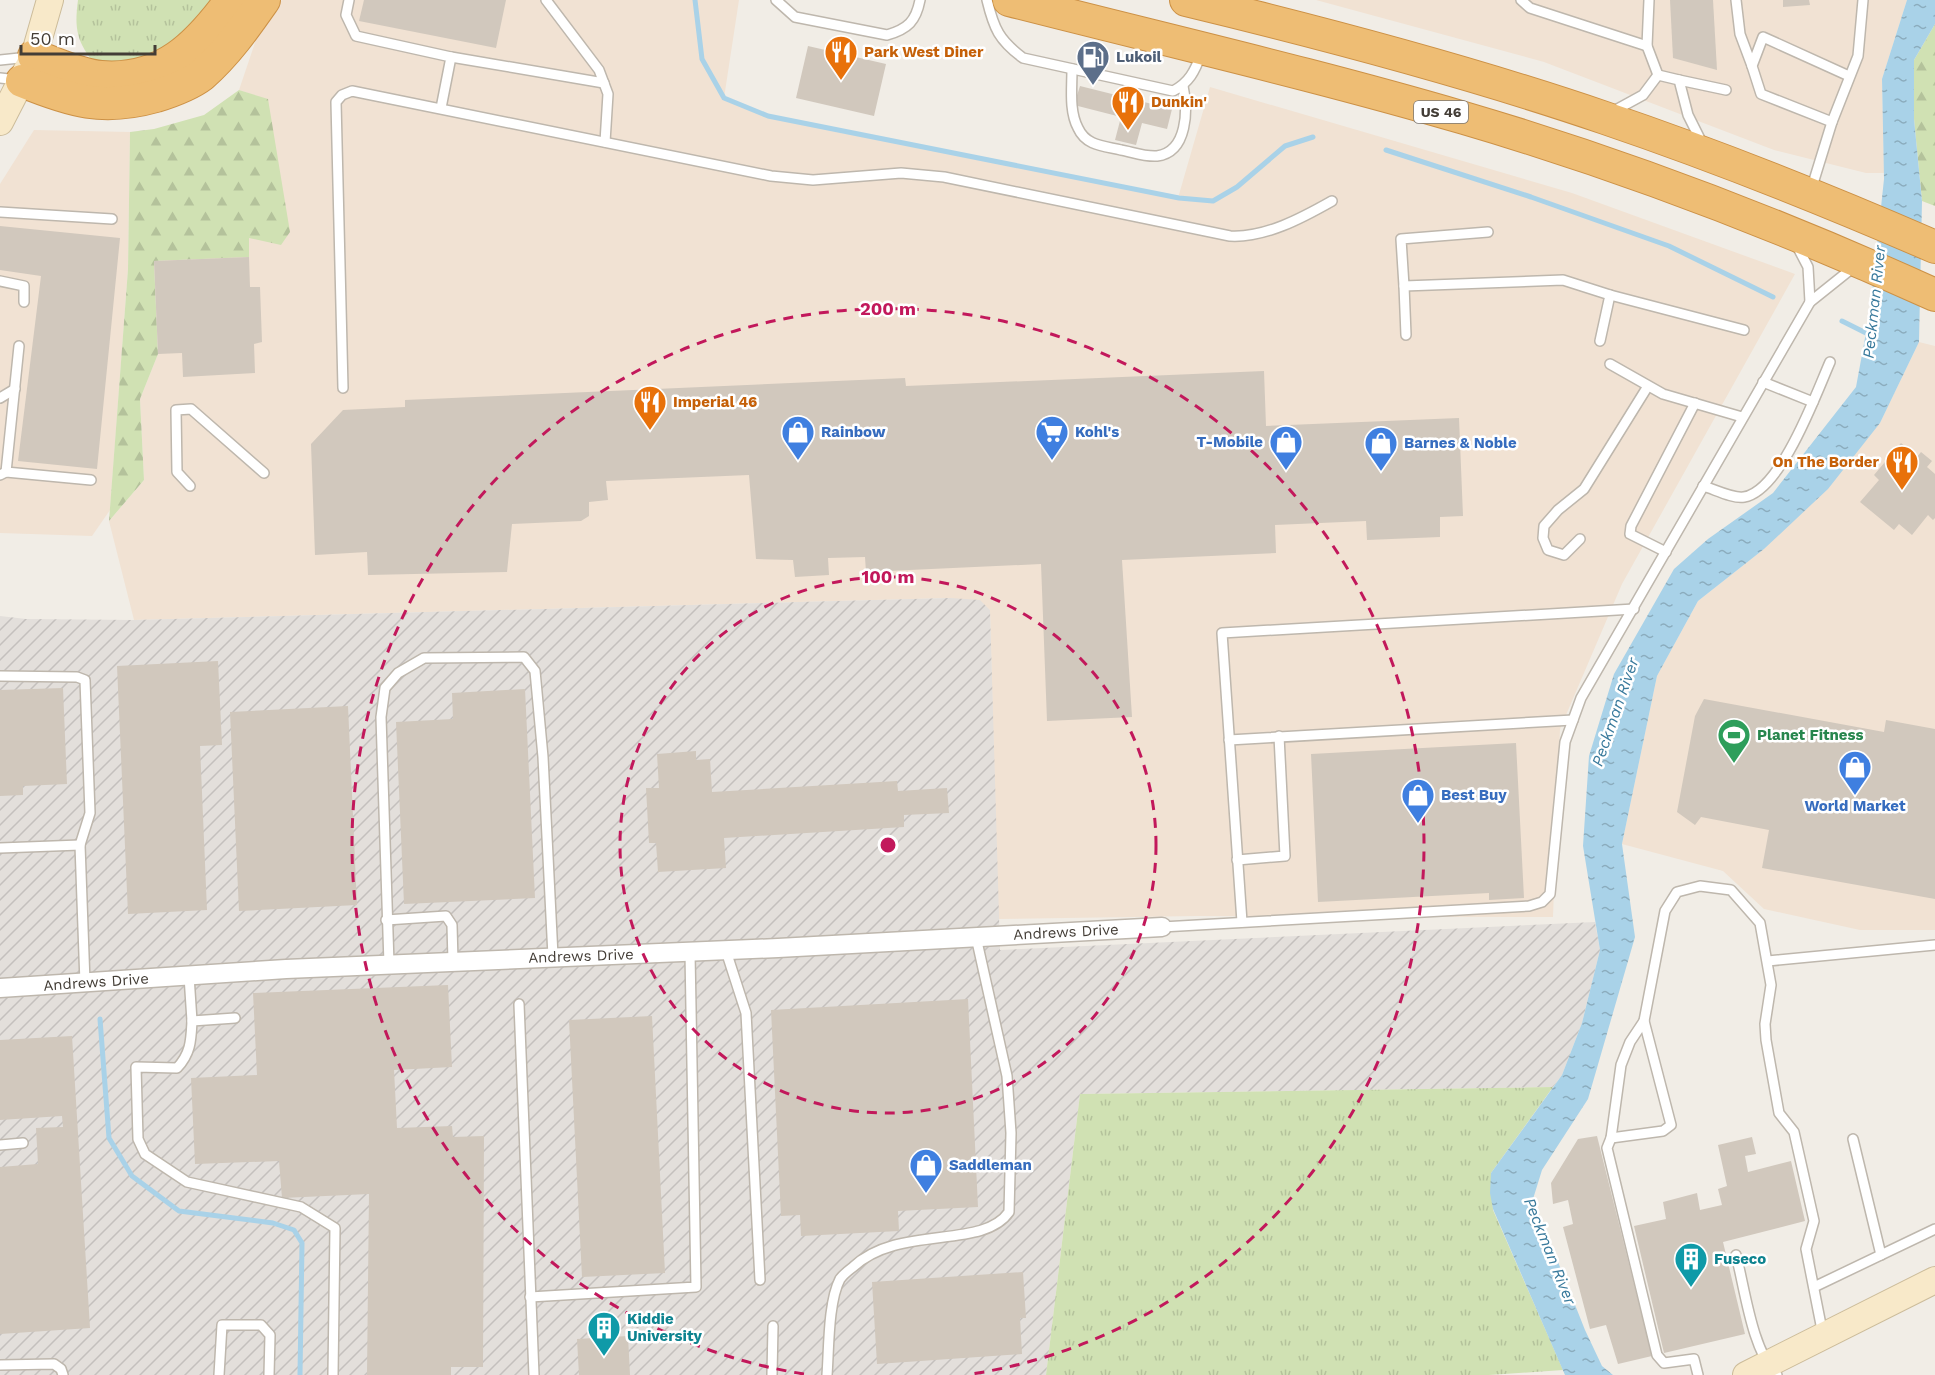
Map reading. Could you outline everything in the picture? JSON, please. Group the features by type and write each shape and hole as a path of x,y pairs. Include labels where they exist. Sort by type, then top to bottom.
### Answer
{"highway":[{"path":"14,69 101,77 136,74 179,59 206,33 231,0"},
{"path":"14,69 64,97 108,106 136,102 174,91 200,76 233,44 264,0"},
{"name":"US 46","path":"1009,0 1463,118 1659,183 1791,233 1935,295"},
{"path":"1186,0 1443,68 1603,117 1709,155 1935,247"}],"street":[{"path":"0,122 14,69 50,0"},
{"name":"Andrews Drive","path":"0,988 389,964 553,956 690,953 1162,927"},
{"path":"1764,1372 1823,1338 1935,1280"}],"lane":[{"path":"349,0 346,15 356,36 451,57 604,83"},
{"path":"546,0 599,70 608,94 605,142"},
{"path":"776,0 795,16 888,34 901,31 912,23 920,0"},
{"path":"987,0 994,28 1009,47 1023,58 1173,91 1183,87 1194,73 1203,49"},
{"path":"1521,0 1530,8 1647,46"},
{"path":"1649,0 1647,46 1658,75"},
{"path":"1736,0 1740,34 1761,94 1832,122"},
{"path":"1810,195 1832,122 1858,56 1863,0"},
{"path":"1752,66 1763,37 1849,76"},
{"path":"441,108 451,57"},
{"path":"1072,69 1074,119 1085,139 1094,144 1147,156 1168,152 1176,145 1187,111 1183,87"},
{"path":"1603,117 1643,95 1658,75"},
{"path":"1658,75 1726,90"},
{"path":"1679,80 1688,115 1709,155"},
{"path":"343,388 336,102 342,95 352,91 771,176 813,180 901,173 944,177 1239,237 1301,218 1332,201"},
{"path":"0,212 112,219"},
{"path":"1406,336 1401,239 1488,232"},
{"path":"1791,233 1808,267 1810,302"},
{"path":"1162,927 1530,906 1542,902 1550,894 1554,879 1558,793 1564,742 1581,698 1810,302 1860,262"},
{"path":"1404,286 1563,280 1610,295 1744,330"},
{"path":"0,281 24,286 24,302"},
{"path":"1600,340 1610,295"},
{"path":"19,346 3,474 91,480"},
{"path":"1703,486 1743,498 1760,490 1795,443 1830,362"},
{"path":"1610,364 1663,394 1742,417"},
{"path":"1763,382 1813,402"},
{"path":"1580,539 1564,555 1548,550 1543,538 1544,526 1558,510 1584,489 1648,386"},
{"path":"0,398 15,389"},
{"path":"1666,552 1630,534 1631,526 1695,403"},
{"path":"190,486 177,472 176,410 191,409 264,473"},
{"path":"1242,922 1222,633 1634,609"},
{"path":"389,964 381,717 385,688 398,673 424,658 524,657 535,671 553,956"},
{"path":"0,676 77,677 85,680 90,813 80,845 85,982"},
{"path":"1229,740 1573,720"},
{"path":"1237,860 1285,856 1279,736"},
{"path":"0,848 80,845"},
{"path":"1698,1375 1694,1359 1664,1363 1657,1354 1607,1148 1611,1138 1621,1065 1630,1042 1644,1021 1665,910 1677,892 1700,885 1731,890 1760,923 1771,985 1765,1024 1766,1041 1779,1113 1794,1132 1814,1221 1806,1249 1823,1338"},
{"path":"386,920 446,916 452,925 453,961"},
{"path":"827,1375 834,1300 840,1278 862,1259 881,1247 898,1242 982,1232 996,1226 1009,1212 1011,1133 1007,1076 976,937"},
{"path":"1768,961 1935,945"},
{"path":"726,951 746,1013 760,1280"},
{"path":"530,1297 696,1287 690,953"},
{"path":"189,976 192,1021 191,1044 186,1058 177,1068 136,1067 138,1139 145,1154 187,1182 301,1207 335,1228 333,1375"},
{"path":"519,1004 534,1375"},
{"path":"192,1021 235,1018"},
{"path":"1611,1138 1663,1131 1671,1125 1644,1021"},
{"path":"1853,1139 1881,1255"},
{"path":"0,1145 23,1143"},
{"path":"1814,1287 1935,1229"},
{"path":"1736,1255 1764,1372"},
{"path":"219,1375 222,1325 261,1325 270,1335 269,1375"},
{"path":"772,1375 773,1326"},
{"path":"0,1365 54,1365 61,1369 63,1375"}],"shaded area":[{"path":"282,0 739,0 724,98 768,116 1178,198 1210,87 1572,193 1795,274 1622,584 1560,729 1553,917 1198,916 998,919 990,610 950,598 134,620 109,521 144,480 140,399 158,354 154,261 249,256 249,237 268,100 239,90 261,25"},
{"path":"1316,0 1907,0 1882,79 1884,173 1866,173 1774,150 1544,62"},
{"path":"34,130 130,132 128,269 110,510 92,536 0,533 0,184"},
{"path":"1919,342 1935,346 1935,930 1860,930 1764,909 1723,871 1622,844 1657,676 1698,601 1764,549 1880,423"},
{"path":"950,598 980,600 990,610 1000,950 1595,922 1600,950 1582,1023 1562,1075 1553,1087 1080,1094 1046,1375 0,1375 0,616 26,619 134,620"}],"green space":[{"path":"78,0 219,0 179,49 131,64 96,66 78,35 76,20"},
{"path":"1935,24 1935,206 1922,201 1914,119 1914,60"},
{"path":"239,90 268,99 290,232 281,245 249,238 249,257 154,261 158,354 140,399 144,480 109,521 128,269 130,132 154,129 204,115"},
{"path":"1553,1087 1491,1173 1493,1210 1563,1370 1489,1375 1046,1375 1080,1094"}],"water":[{"name":"Peckman River","path":"1907,0 1935,0 1935,24 1914,60 1914,119 1922,201 1919,342 1880,423 1828,489 1764,549 1698,601 1657,676 1622,844 1635,937 1588,1099 1542,1170 1533,1199 1585,1330 1602,1366 1613,1375 1565,1375 1493,1209 1490,1193 1491,1173 1562,1075 1582,1023 1600,950 1583,846 1589,756 1614,674 1674,569 1708,539 1773,493 1856,387 1870,311 1884,179 1882,79"}],"building":[{"path":"364,0 506,0 496,48 359,21"},
{"path":"1670,0 1713,0 1717,70 1673,58"},
{"path":"1783,0 1809,0 1810,5 1783,7"},
{"name":"Park West Diner","path":"808,46 886,64 874,116 796,98"},
{"path":"1080,86 1172,109 1167,129 1142,123 1136,145 1115,140 1121,117 1074,105"},
{"path":"0,226 120,238 97,469 18,461 41,276 0,270"},
{"path":"249,257 250,287 260,287 262,342 254,344 255,373 183,377 182,353 158,354 154,261"},
{"path":"1264,371 1266,426 1459,418 1463,516 1440,517 1440,537 1367,540 1366,521 1275,525 1276,553 1122,560 1132,717 1047,721 1041,564 866,572 865,557 828,558 829,575 795,577 793,560 756,559 749,475 606,481 608,500 589,502 589,516 581,521 512,524 507,572 368,575 367,552 315,555 311,444 343,410 405,407 405,400 905,378 906,386"},
{"name":"On The Border","path":"1901,443 1917,457 1921,452 1932,461 1927,467 1935,474 1935,518 1933,520 1928,515 1912,535 1899,524 1894,530 1860,502 1879,480 1874,475"},
{"path":"218,661 222,745 200,746 207,910 128,914 117,666"},
{"path":"63,688 67,784 23,786 23,795 0,796 0,690"},
{"path":"525,689 535,898 404,904 396,722 453,719 452,693"},
{"path":"1704,699 1884,732 1886,720 1935,729 1935,899 1762,868 1769,830 1701,817 1695,825 1677,812 1695,716"},
{"path":"348,706 357,905 239,911 230,712"},
{"name":"Best Buy","path":"1516,743 1524,898 1489,900 1489,893 1318,902 1311,754"},
{"path":"696,751 696,760 710,759 712,792 897,781 898,791 947,788 949,813 904,815 904,827 724,838 726,868 658,872 656,843 649,843 646,788 659,788 657,754"},
{"path":"448,985 452,1067 394,1070 397,1128 452,1126 453,1137 484,1136 483,1367 451,1367 451,1375 367,1375 369,1194 282,1198 279,1161 195,1164 191,1078 257,1075 253,993"},
{"path":"968,999 978,1207 898,1211 899,1231 801,1236 800,1215 781,1216 771,1010"},
{"path":"652,1016 665,1273 582,1277 569,1020"},
{"path":"72,1036 90,1328 0,1334 0,1167 38,1164 36,1128 63,1127 62,1116 0,1120 0,1040"},
{"path":"1597,1136 1652,1356 1618,1364 1606,1325 1590,1329 1563,1227 1573,1224 1568,1200 1553,1204 1551,1183 1578,1139"},
{"name":"Fuseco","path":"1752,1137 1756,1154 1745,1156 1748,1172 1791,1161 1805,1221 1723,1242 1745,1334 1664,1353 1634,1226 1666,1219 1663,1202 1697,1193 1700,1210 1722,1205 1718,1189 1727,1186 1718,1145"},
{"path":"1023,1272 1026,1318 1020,1318 1022,1354 877,1364 872,1282"},
{"name":"Kiddie University","path":"628,1336 630,1375 579,1375 577,1339"}],"waterway":[{"path":"695,0 702,59 724,98 768,116 1179,198 1213,201 1237,187 1285,146 1313,137"},
{"path":"1386,150 1531,197 1669,246 1773,297"},
{"name":"Peckman River","path":"1842,321 1870,335"},
{"path":"100,1019 109,1138 132,1176 179,1211 273,1223 294,1230 302,1243 300,1375"}],"place":[{"name":"Park West Diner","path":"841,81"},
{"name":"Lukoil","path":"1093,86"},
{"name":"Dunkin'","path":"1128,131"},
{"name":"Imperial 46","path":"650,431"},
{"name":"Rainbow","path":"798,461"},
{"name":"Kohl's","path":"1052,461"},
{"name":"T-Mobile","path":"1286,471"},
{"name":"Barnes & Noble","path":"1381,472"},
{"name":"On The Border","path":"1902,491"},
{"name":"Planet Fitness","path":"1734,764"},
{"name":"World Market","path":"1855,796"},
{"name":"Best Buy","path":"1418,824"},
{"name":"Saddleman","path":"926,1194"},
{"name":"Fuseco","path":"1691,1288"},
{"name":"Kiddie University","path":"604,1357"}]}
